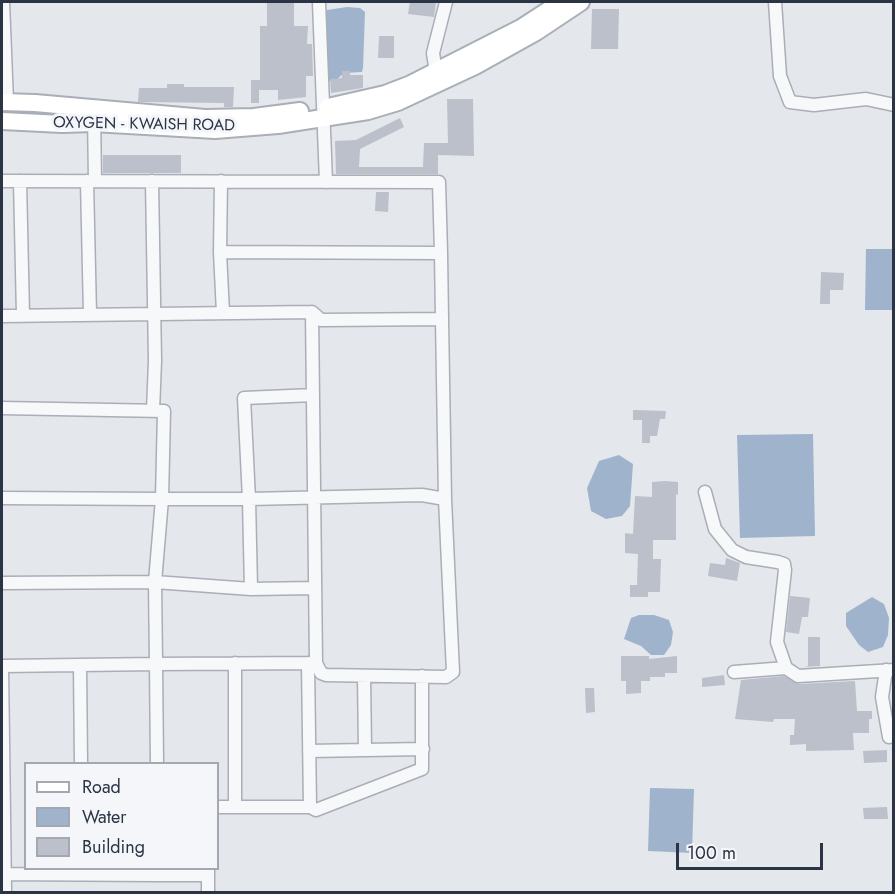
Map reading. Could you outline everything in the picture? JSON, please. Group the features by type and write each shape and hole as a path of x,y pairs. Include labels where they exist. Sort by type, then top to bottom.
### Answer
{"main road":[{"name":"OXYGEN - KWAISH ROAD","path":"324,113 385,94 436,72 521,28 561,2"},
{"name":"OXYGEN - KWAISH ROAD","path":"2,121 94,115 205,118 368,111 398,102 475,66 536,32 581,2"},
{"name":"OXYGEN - KWAISH ROAD","path":"4,102 94,115"}],"street":[{"path":"3,2 4,102"},
{"path":"319,2 326,182"},
{"path":"436,72 434,53 446,2"},
{"path":"775,2 780,76 790,102 814,105 866,99 894,105"},
{"path":"90,315 94,115"},
{"path":"2,181 439,182 445,499 453,672 446,677 326,675 312,663 2,666 4,892"},
{"path":"20,181 23,315"},
{"path":"152,181 155,314 153,411"},
{"path":"221,181 222,313"},
{"path":"220,252 441,253"},
{"path":"2,316 312,312 321,320 442,319"},
{"path":"310,807 309,751 315,588 312,312"},
{"path":"251,589 243,398 313,395"},
{"path":"2,408 164,411 162,499 155,582 157,762"},
{"path":"705,492 715,529 732,550 746,557 784,564 777,642 786,668 798,676 890,670 882,697 889,737"},
{"path":"2,498 249,499 422,495 445,499"},
{"path":"2,583 155,582 251,589 315,588"},
{"path":"235,663 235,807"},
{"path":"80,665 81,762"},
{"path":"734,672 786,668"},
{"path":"364,676 365,750"},
{"path":"219,807 310,807 316,810 420,771 424,764 422,676"},
{"path":"309,751 423,749"},
{"path":"3,874 208,872 208,892"}],"water":[{"path":"360,8 365,12 363,68 362,72 344,73 334,82 326,80 323,38 327,10"},
{"path":"866,249 893,249 893,310 865,310"},
{"path":"813,434 815,536 740,538 737,435"},
{"path":"619,455 633,464 630,506 622,516 606,519 591,511 587,488 599,461"},
{"path":"872,597 884,604 889,618 888,635 883,647 868,652 859,645 846,626 846,613"},
{"path":"639,615 654,615 669,620 673,632 671,645 664,655 651,655 641,646 624,639 631,618"},
{"path":"650,788 694,789 692,853 648,851"}],"building":[{"path":"267,2 294,2 294,26 308,26 307,44 312,44 313,76 306,76 306,97 278,100 278,90 259,90 259,103 251,103 251,80 260,80 260,26 267,26"},
{"path":"410,2 436,2 434,17 408,14"},
{"path":"592,9 619,9 618,49 591,49"},
{"path":"379,36 394,36 394,58 378,58"},
{"path":"342,71 350,71 350,75 363,75 363,88 331,93 330,79 342,78"},
{"path":"167,84 184,84 184,87 234,87 233,107 224,107 224,103 138,102 139,88 167,88"},
{"path":"447,99 473,99 474,156 438,155 438,174 336,174 335,141 356,140 400,118 404,127 360,149 359,167 423,167 424,143 448,143"},
{"path":"103,155 181,155 181,173 103,173"},
{"path":"376,192 389,192 388,212 375,211"},
{"path":"821,272 844,273 843,290 830,290 830,304 820,304"},
{"path":"633,410 666,411 665,419 660,419 657,436 650,436 650,443 642,443 642,420 633,420"},
{"path":"652,482 678,482 676,540 653,540 653,559 661,559 660,592 648,592 648,597 630,597 630,585 637,585 638,554 625,553 625,533 633,534 635,496 652,497"},
{"path":"726,558 740,563 737,581 708,576 710,563 725,565"},
{"path":"790,596 810,598 808,617 802,617 799,634 786,632"},
{"path":"808,637 820,637 820,666 804,667 808,666"},
{"path":"621,656 649,656 649,659 677,656 677,673 665,673 665,677 650,677 650,681 641,681 641,693 626,694 626,681 621,681"},
{"path":"724,675 725,685 702,687 702,678"},
{"path":"784,676 799,684 855,681 857,711 872,711 872,719 869,719 869,733 853,733 854,750 806,751 806,744 790,745 790,735 794,735 795,719 774,719 773,722 735,719 741,680"},
{"path":"585,688 594,688 595,712 586,713"},
{"path":"887,750 887,762 864,763 863,751"},
{"path":"887,807 888,819 864,819 863,808"}]}
